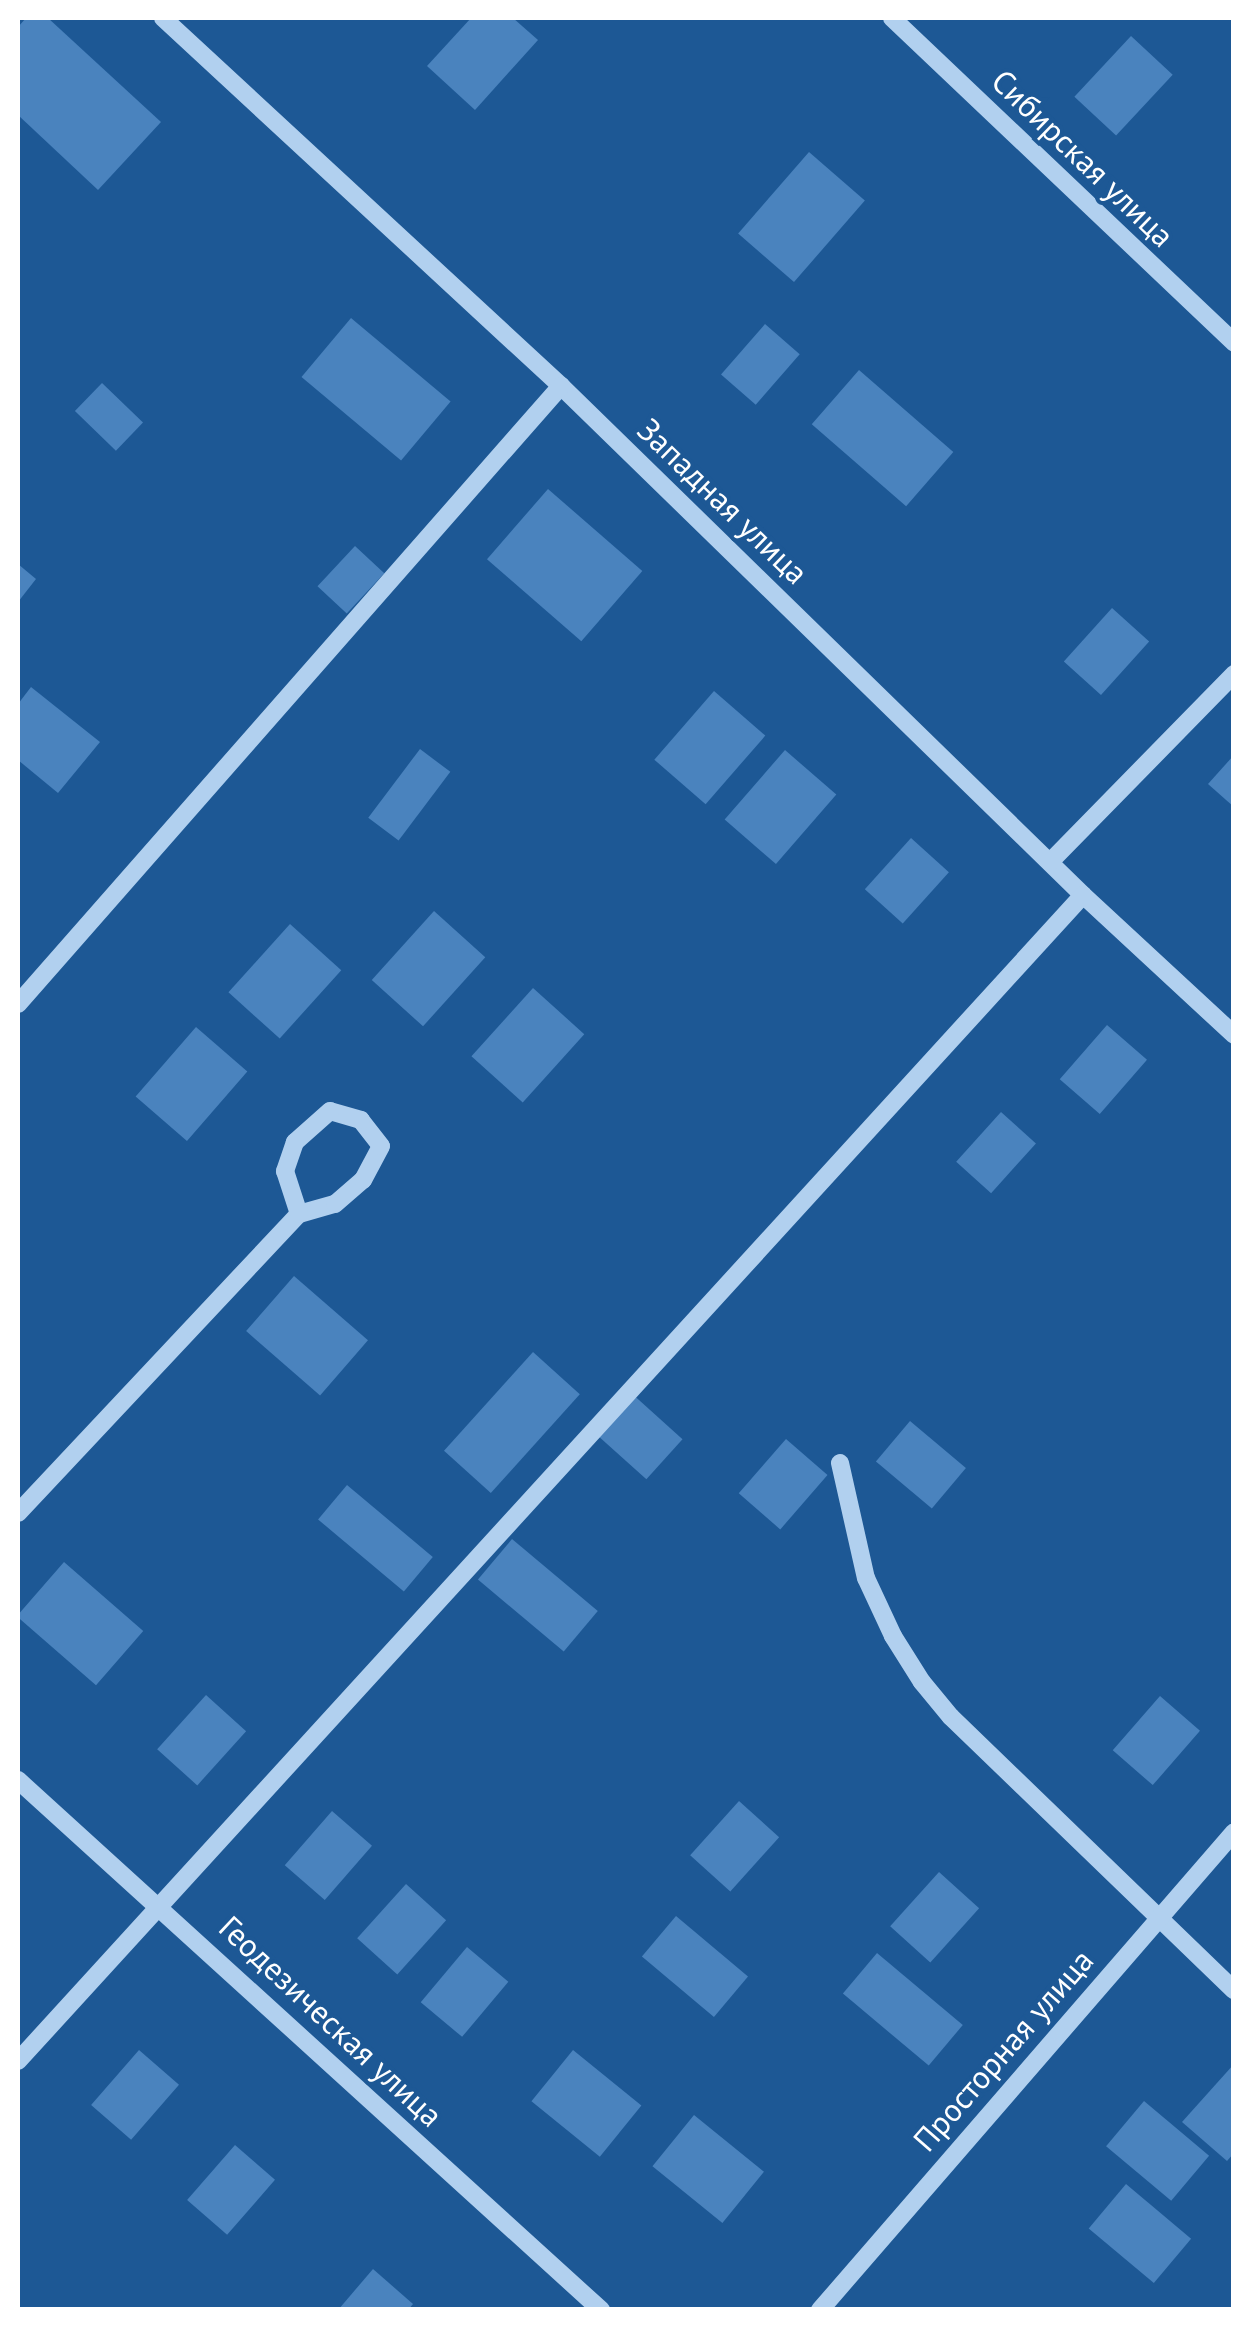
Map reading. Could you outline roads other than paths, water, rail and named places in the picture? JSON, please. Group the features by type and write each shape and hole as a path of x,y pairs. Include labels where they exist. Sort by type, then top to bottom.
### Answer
{"street":[{"name":"Западная улица","path":"163,18 561,386 1082,895 1234,1034"},
{"name":"Сибирская улица","path":"892,18 1234,342"},
{"path":"18,1004 561,386"},
{"path":"1050,861 1234,674"},
{"path":"18,2061 1082,895"},
{"path":"18,1512 298,1214 335,1204 363,1180 380,1146 361,1120 330,1110 295,1142 285,1171 298,1214"},
{"path":"840,1463 866,1578 893,1636 922,1682 952,1717 1234,1990"},
{"name":"Геодезическая улица","path":"18,1780 160,1904 601,2310"},
{"name":"Просторная улица","path":"820,2310 1234,1832"}]}
